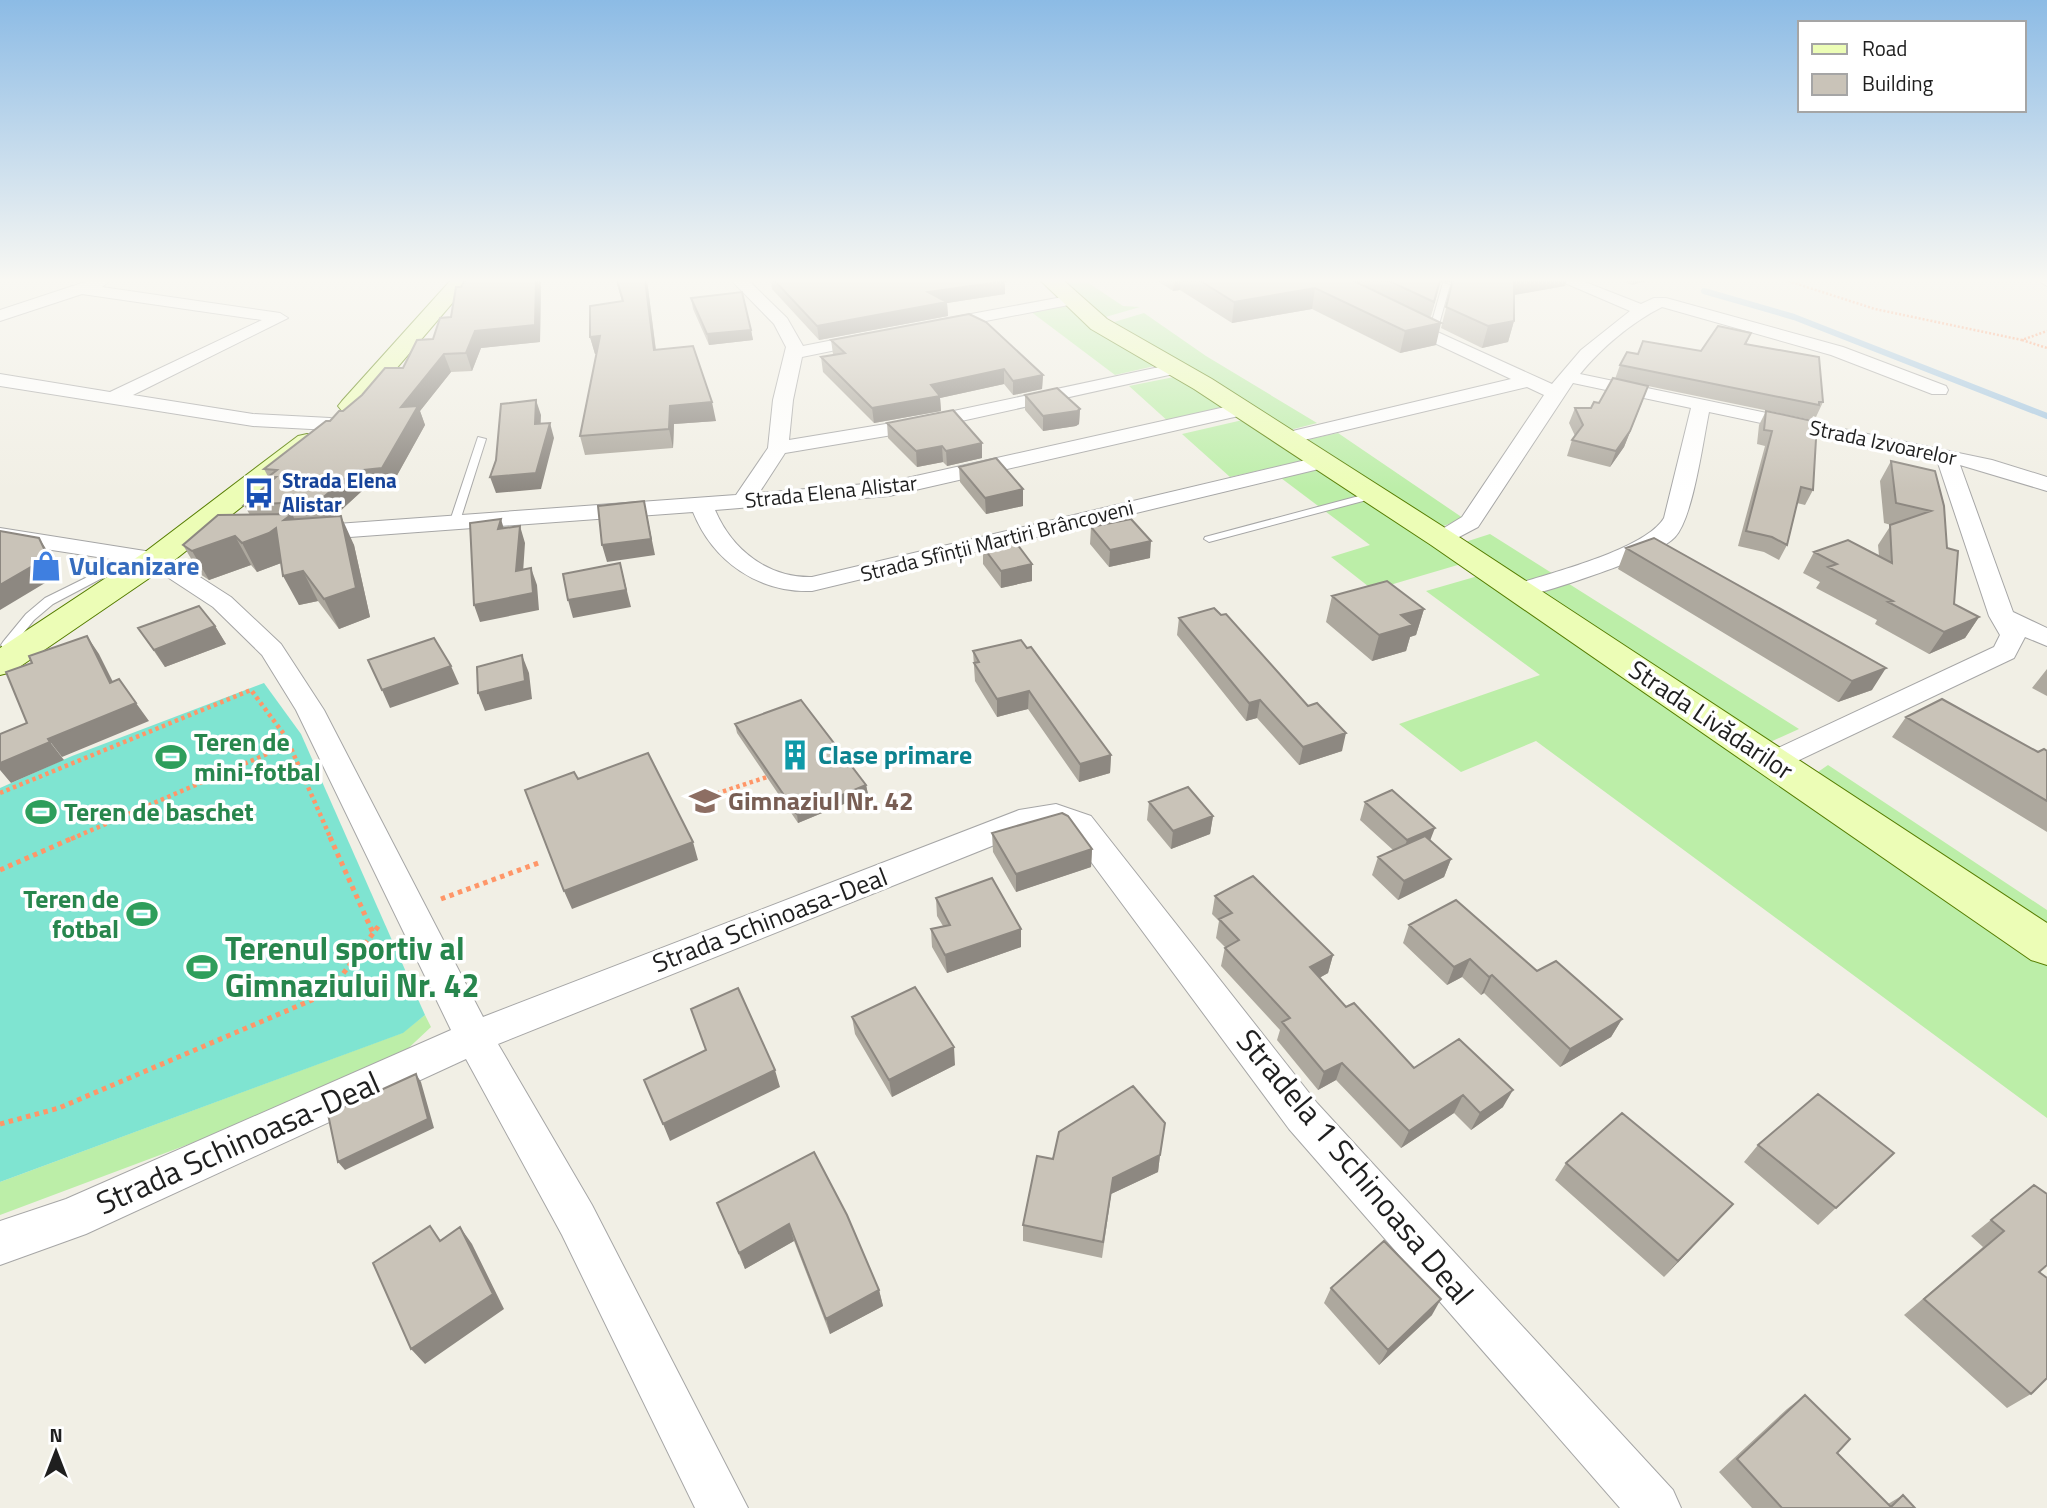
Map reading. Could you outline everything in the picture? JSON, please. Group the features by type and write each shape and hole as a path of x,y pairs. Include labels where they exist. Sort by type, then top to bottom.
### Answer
{"street":[{"path":"112,398 212,350"},
{"path":"3,654 146,557 191,533 330,424 373,384 402,350"},
{"path":"741,502 778,448 783,400 795,353 808,350"},
{"name":"Strada Livădarilor","path":"1146,350 1243,409 1442,539 2047,947"},
{"path":"1464,350 1555,393"},
{"path":"1442,539 1470,522 1555,393 1592,350"},
{"path":"1836,350 1904,373 1939,390"},
{"path":"778,448 916,425 1178,368"},
{"name":"Strada Izvoarelor","path":"1569,377 1946,456 2047,484"},
{"path":"0,380 253,420 330,424"},
{"path":"1287,438 1527,381"},
{"path":"1519,591 1621,557 1666,534 1675,518 1702,405"},
{"name":"Strada Elena Alistar","path":"288,534 702,506 889,489 1243,409"},
{"path":"1774,762 2005,652 2014,635 2002,616 1946,456"},
{"name":"Strada Sfînții Martiri Brâncoveni","path":"702,506 706,519 718,536 745,563 769,578 788,584 812,584 1323,462"},
{"path":"191,533 219,535"},
{"path":"0,535 146,557 222,603 272,650 310,710 474,1037 577,1220 722,1508"},
{"path":"2002,616 2047,638"},
{"name":"Strada Schinoasa-Deal","path":"0,1243 71,1219 474,1037 1030,818 1049,813 1068,816"},
{"name":"Stradela 1 Schinoasa Deal","path":"1068,816 1080,824 1303,1116 1655,1508"}],"lane":[{"path":"454,524 481,439"},
{"path":"1209,539 1374,495"}],"path":[{"path":"0,793 251,690 290,744 373,933"},
{"path":"0,870 290,744"},
{"path":"703,798 767,777"},
{"path":"434,902 541,862"},
{"path":"0,1124 59,1108 319,997 337,982 383,920"}],"green space":[{"path":"1082,350 1131,350 1159,365 1115,375"},
{"path":"1162,350 1198,350 1317,423 1290,430"},
{"path":"1179,376 1231,409 1170,423 1129,386"},
{"path":"1247,419 1307,460 1230,477 1182,434"},
{"path":"1338,433 1463,518 1439,528 1305,440"},
{"path":"1316,469 1461,564 1373,590 1331,557 1370,545 1281,478"},
{"path":"1490,534 1799,729 1768,743 1462,543"},
{"path":"1478,576 2047,966 2047,1118 1536,741 1461,772 1399,724 1540,675 1426,591"},
{"path":"1828,765 2047,910 2047,926 1815,774"},
{"path":"425,1015 431,1027 384,1071 0,1215 0,1182 402,1033"}],"shaded area":[{"name":"Terenul sportiv al Gimnaziului Nr. 42","path":"264,683 301,734 425,1015 403,1033 0,1182 0,788 72,756"}],"building":[{"path":"412,350 467,350 466,353 444,354 401,407 418,406 382,468 354,471 319,501 244,505 276,477 268,477 277,470 264,469 326,421 330,421 339,411 343,411 362,395 385,368 403,368"},
{"path":"597,350 694,350 712,402 670,406 669,429 580,436"},
{"path":"842,350 1017,350 1043,375 1013,381 1004,369 931,385 940,396 872,408 821,357 845,353"},
{"path":"1639,350 1781,350 1819,357 1823,402 1819,402 1819,405 1620,365 1627,352 1638,354"},
{"path":"1613,378 1648,386 1630,431 1616,451 1572,440 1583,425 1575,408 1591,408 1594,402 1599,403"},
{"path":"1057,388 1080,409 1043,416 1025,395"},
{"path":"536,400 535,424 550,423 536,473 490,477 496,460 501,404"},
{"path":"953,410 982,443 946,451 942,446 916,451 887,423"},
{"path":"1766,411 1817,422 1813,490 1801,487 1787,545 1772,537 1746,531 1772,431 1764,430"},
{"path":"996,458 1023,489 985,498 959,467"},
{"path":"1891,461 1935,471 1944,506 1947,548 1958,551 1954,604 1979,617 1944,632 1888,602 1893,601 1828,567 1837,564 1814,552 1848,540 1892,563 1890,525 1931,511 1896,503"},
{"path":"644,501 651,539 602,545 598,506"},
{"path":"292,514 284,520 341,516 356,588 324,599 303,571 283,576 276,528 242,543 235,536 192,551 183,545 218,515"},
{"path":"501,519 498,529 520,526 516,571 531,568 533,593 474,605 470,523"},
{"path":"1131,519 1151,541 1110,550 1091,527"},
{"path":"0,531 39,538 48,557 0,585"},
{"path":"1654,538 1886,668 1852,681 1626,548"},
{"path":"1014,540 1032,564 1001,571 983,547"},
{"path":"620,563 626,590 568,600 563,574"},
{"path":"1387,581 1424,609 1401,615 1413,625 1379,635 1332,596"},
{"path":"199,606 215,626 154,650 138,628"},
{"path":"1214,608 1221,615 1226,614 1308,706 1317,703 1346,733 1303,747 1260,700 1249,703 1179,618"},
{"path":"87,636 110,683 119,679 136,703 48,739 50,742 0,763 0,734 27,723 6,672 32,663 29,656"},
{"path":"434,638 451,666 382,690 368,660"},
{"path":"1021,640 1027,648 1031,647 1111,755 1080,764 1029,691 997,699 974,663 979,662 973,651"},
{"path":"522,655 525,681 478,693 477,667"},
{"path":"1942,699 2038,752 2044,749 2047,751 2047,801 1906,717"},
{"name":"Clase primare","path":"801,700 866,785 797,814 735,724"},
{"path":"648,753 693,842 564,891 525,790 574,772 578,779"},
{"path":"1188,787 1213,816 1173,831 1149,802"},
{"path":"1392,790 1435,828 1407,840 1365,802"},
{"path":"1062,813 1068,816 1092,849 1016,874 992,833"},
{"path":"1425,836 1451,859 1404,881 1378,857"},
{"path":"1253,876 1333,955 1310,967 1346,1007 1354,1003 1414,1068 1459,1039 1513,1090 1480,1113 1463,1095 1409,1131 1342,1063 1324,1072 1282,1022 1290,1018 1225,948 1239,940 1219,919 1232,913 1215,896"},
{"path":"992,878 1021,929 945,955 931,929 950,925 936,898"},
{"path":"1456,900 1537,971 1556,961 1622,1019 1570,1049 1492,975 1489,977 1470,959 1454,967 1409,925"},
{"path":"915,987 954,1047 889,1080 852,1017"},
{"path":"738,988 775,1070 663,1124 644,1080 706,1050 691,1009"},
{"path":"416,1074 428,1119 338,1162 328,1114"},
{"path":"1133,1086 1165,1123 1160,1155 1113,1178 1103,1242 1023,1225 1037,1156 1053,1159 1059,1132"},
{"path":"1818,1094 1894,1153 1836,1208 1758,1145"},
{"path":"1622,1113 1733,1204 1678,1261 1566,1163"},
{"path":"814,1152 847,1215 879,1290 826,1319 789,1224 739,1253 717,1203"},
{"path":"2034,1185 2047,1194 2047,1265 2039,1272 2047,1278 2047,1378 2031,1394 1924,1299 2004,1231 1991,1220"},
{"path":"430,1226 440,1241 460,1227 493,1294 411,1349 373,1263"},
{"path":"1384,1241 1441,1299 1388,1350 1331,1288"},
{"path":"1805,1395 1850,1439 1837,1453 1891,1507 1903,1495 1915,1508 1782,1508 1737,1459"}],"waterway":[{"path":"1879,350 2047,416"}],"place":[{"name":"Strada Elena Alistar","path":"259,493"},
{"name":"Vulcanizare","path":"46,566"},
{"name":"Clase primare","path":"795,755"},
{"name":"Teren de mini-fotbal","path":"171,757"},
{"name":"Gimnaziul Nr. 42","path":"705,801"},
{"name":"Teren de baschet","path":"41,812"},
{"name":"Teren de fotbal","path":"142,914"},
{"name":"Terenul sportiv al Gimnaziului Nr. 42","path":"202,967"}]}
